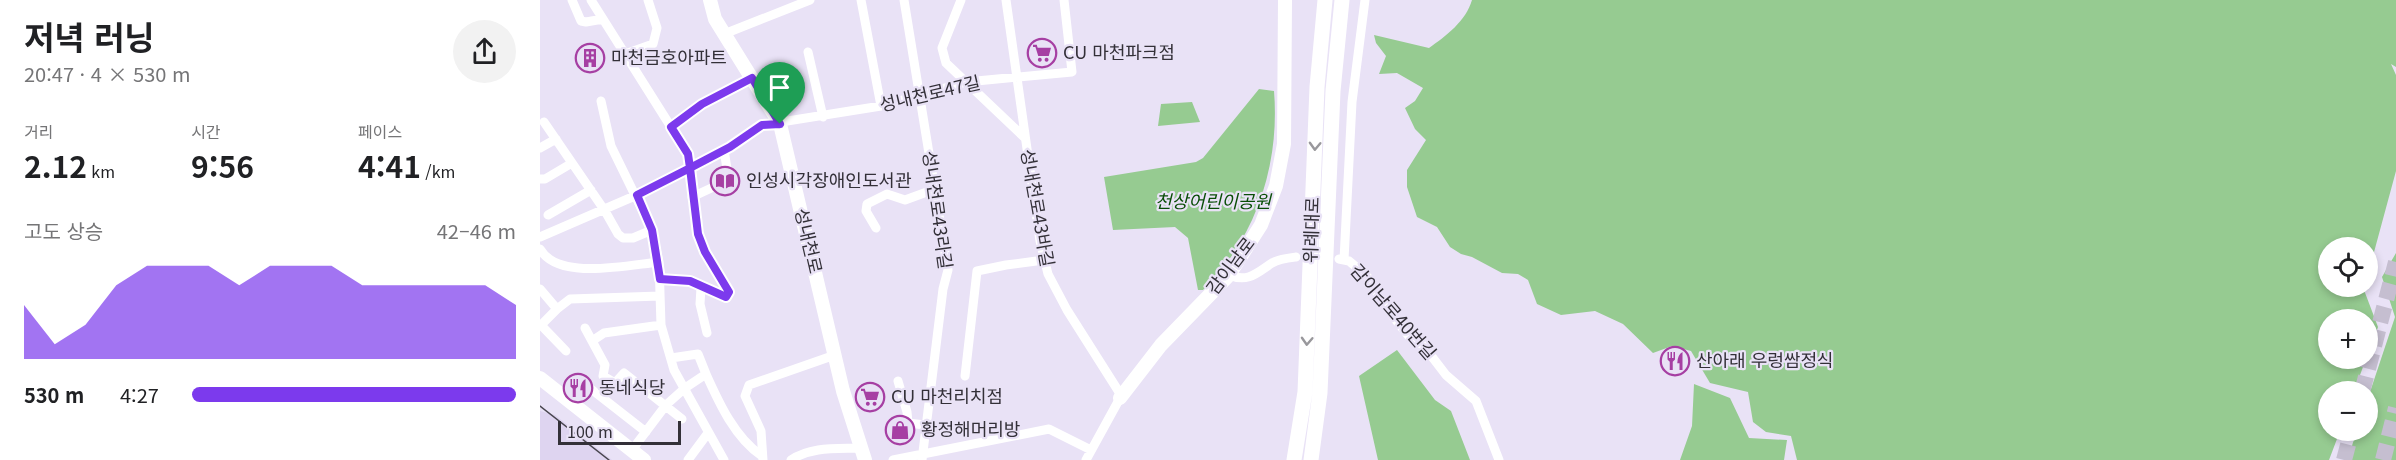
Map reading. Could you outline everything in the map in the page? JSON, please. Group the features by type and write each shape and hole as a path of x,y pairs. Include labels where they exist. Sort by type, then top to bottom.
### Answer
{"main road":[{"path":"1315,0 1317,87"},
{"name":"위례대로","path":"1294,460 1305,392 1317,87 1325,0"},
{"name":"위례대로","path":"1311,460 1320,393 1333,91 1342,0"},
{"path":"1333,91 1347,43 1351,0"}],"street":[{"path":"572,0 580,21 603,19"},
{"path":"591,0 688,154 698,234 705,252 729,292 726,297 701,288 690,281 660,279"},
{"path":"625,54 654,44 657,28 648,0"},
{"name":"성내천로","path":"710,0 724,34 780,124 843,391 863,454"},
{"path":"724,34 810,0"},
{"path":"861,0 881,106"},
{"name":"성내천로43라길","path":"904,0 948,270 943,289 923,457"},
{"name":"성내천로43바길","path":"961,0 942,48 946,63 1025,138 1048,274 1067,310 1119,392 1120,398"},
{"path":"1006,0 1025,138"},
{"name":"성내천로47길","path":"540,237 605,211 637,195 724,150 762,125 780,124 881,106 966,82 1072,72 1064,0"},
{"name":"감이남로","path":"1086,460 1120,398 1161,345 1229,275 1261,225 1280,169 1286,115 1285,0"},
{"name":"감이남로40번길","path":"1365,0 1352,102 1341,259 1349,261 1367,276 1386,308 1411,339 1423,345 1446,375 1476,400 1499,460"},
{"path":"808,52 823,117"},
{"path":"671,127 702,104 752,78"},
{"path":"601,101 611,146 637,195 652,230 659,262 661,326 670,358 724,460"},
{"path":"544,122 605,211 618,234 623,238 633,238 652,230"},
{"path":"540,148 555,139"},
{"path":"692,197 720,184 728,175 724,150"},
{"path":"540,179 545,179 572,163"},
{"path":"876,228 866,210 867,204 887,194 905,200 935,189"},
{"path":"548,215 591,190"},
{"path":"540,249 552,260 566,267 580,269 659,262"},
{"path":"1229,275 1240,280 1258,275 1275,262 1296,257"},
{"path":"965,376 977,272 1044,260"},
{"path":"701,288 700,304 707,333"},
{"path":"540,289 557,309"},
{"path":"566,351 540,325 570,299 660,296"},
{"path":"592,341 604,333 661,326"},
{"path":"585,328 605,364 603,375 608,380 615,383 624,373 682,419"},
{"path":"670,358 698,354 717,399 746,443 763,458"},
{"path":"763,458 761,431 745,396 749,385 834,355"},
{"path":"632,450 666,405 706,374"},
{"path":"540,378 644,460"},
{"path":"599,396 608,380"},
{"path":"898,381 908,423 926,425"},
{"path":"591,389 646,432"},
{"path":"893,460 923,457 1049,429 1091,450"},
{"path":"688,460 708,433"},
{"path":"791,460 818,449 863,454"}],"shaded area":[{"path":"540,411 555,415 612,460 540,460"}],"green space":[{"path":"1472,0 2396,0 2396,67 2391,64 2396,75 2396,171 2378,237 2318,237 2318,297 2367,297 2371,309 2318,309 2318,369 2362,369 2358,381 2318,381 2318,441 2336,441 2329,460 1797,460 1791,436 1766,432 1753,422 1748,392 1710,383 1691,351 1672,346 1653,353 1623,324 1595,311 1561,315 1537,304 1528,280 1518,274 1502,273 1472,257 1461,254 1450,247 1437,227 1417,217 1407,187 1407,170 1426,140 1415,129 1405,108 1415,101 1423,88 1397,73 1379,74 1386,56 1376,43 1374,35 1429,48 1460,21"},
{"name":"천상어린이공원","path":"1259,89 1274,91 1275,119 1273,146 1261,199 1250,224 1222,270 1203,290 1198,290 1188,238 1175,227 1113,230 1104,177 1196,162 1203,158"},
{"path":"1192,102 1200,122 1158,126 1161,104"},
{"path":"2396,253 2396,460 2347,460 2354,441 2378,441 2378,381 2374,381 2395,317 2382,277"},
{"path":"1397,350 1435,400 1451,411 1470,460 1378,460 1359,376"},
{"path":"1694,384 1730,398 1749,438 1787,440 1784,460 1680,460 1692,426"}],"tunnel":[{"path":"2365,381 2396,262"},
{"path":"2383,460 2396,408"},
{"path":"2344,460 2349,441"}],"tram line":[{"path":"540,406 609,460"}],"place":[{"name":"CU 마천파크점","path":"1042,53"},
{"name":"마천금호아파트","path":"590,58"},
{"name":"인성시각장애인도서관","path":"725,181"},
{"name":"산아래 우렁쌈정식","path":"1675,361"},
{"name":"동네식당","path":"578,388"},
{"name":"CU 마천리치점","path":"870,397"},
{"name":"황정해머리방","path":"900,430"}],"route":[{"path":"780,124 752,78 702,104 671,127 688,154 690,168 637,195 652,230 660,279 690,281 701,288 726,297 729,292 705,252 698,234 690,168 730,147 762,125 780,124"}]}
